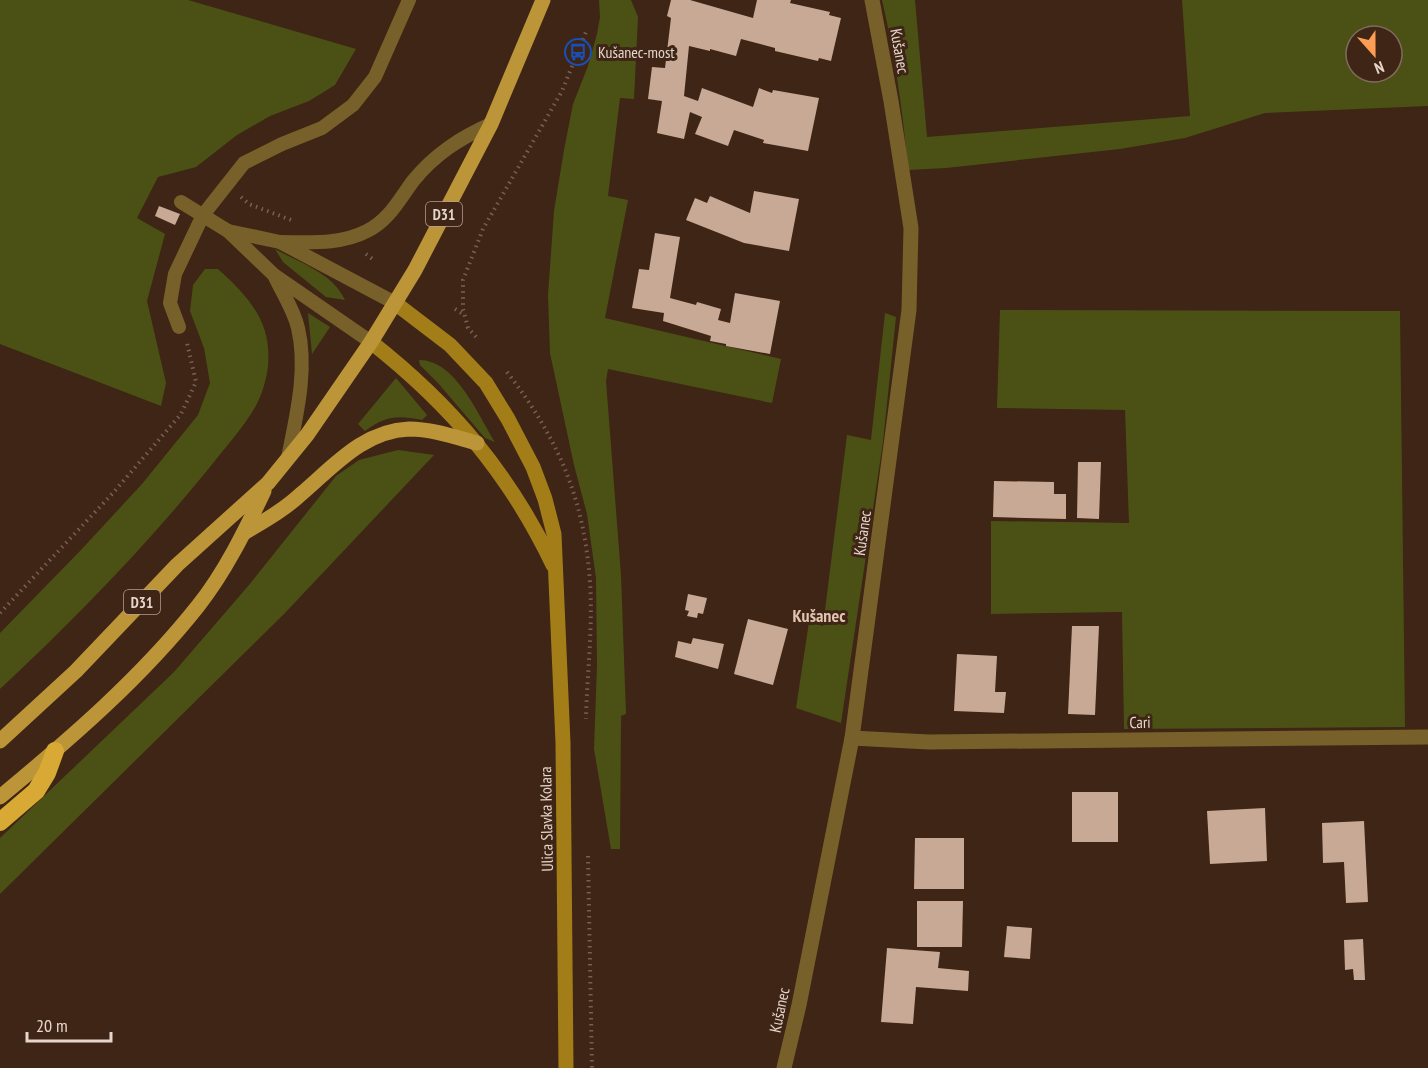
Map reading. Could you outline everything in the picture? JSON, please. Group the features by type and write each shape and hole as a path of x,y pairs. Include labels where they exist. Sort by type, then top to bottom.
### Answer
{"highway":[{"path":"0,822 36,791 55,751"}],"main road":[{"name":"D31","path":"0,741 76,671 177,565 268,483 342,386 415,270 491,124 543,0"},
{"name":"Ulica Slavka Kolara","path":"395,303 450,345 486,383 508,418 533,467 545,499 554,534 563,743 566,1068"},
{"name":"Ulica Slavka Kolara","path":"371,342 401,366 443,406 477,443 511,488 534,525 555,570"},
{"path":"244,533 274,515 300,495 358,445 383,434 410,429 446,434 477,443"},
{"name":"D31","path":"0,797 55,751 170,640 199,605 244,533 268,483"}],"street":[{"name":"Kušanec","path":"784,1068 799,1005 852,738 909,310 910,228 891,101 872,0"},
{"name":"Cari","path":"852,738 941,742 1428,737"}],"lane":[{"path":"179,327 170,303 175,274 203,215 244,163 322,128 353,105 375,77 409,0"},
{"path":"228,231 280,242 327,242 346,239 366,231 380,223 392,212 414,180 436,156 462,137 491,124"},
{"path":"181,202 228,231 274,275 371,342"},
{"path":"280,242 395,303"},
{"path":"274,275 298,328 301,348 298,408 288,458"}],"path":[{"path":"227,184 249,204 293,220"},
{"path":"455,309 464,314"},
{"path":"0,613 113,493 181,414 196,382 190,348 179,327"}],"green space":[{"path":"0,0 188,0 356,49 335,85 309,101 270,116 237,135 196,167 158,177 137,218 165,234 147,301 166,383 161,406 0,344"},
{"path":"599,0 631,0 638,17 634,99 620,98 608,196 628,200 605,318 781,359 772,403 608,369 606,381 621,575 626,714 621,716 620,849 611,849 594,749 597,665 596,578 587,514 550,353 548,295 554,211 564,150 573,104 588,66 597,34 600,17"},
{"path":"882,0 915,0 927,137 1190,116 1182,0 1428,0 1428,106 1265,113 1185,138 1120,149 908,170 898,84"},
{"path":"275,249 324,276 340,291 345,300 326,297 283,262"},
{"path":"205,269 218,269 229,279 248,300 262,323 268,350 268,366 264,386 256,405 210,467 135,554 0,689 0,633 142,484 198,415 210,383 204,348 190,311 193,285"},
{"path":"1000,310 1400,311 1405,727 1124,729 1122,612 991,614 991,521 1129,523 1125,410 997,408"},
{"path":"308,313 330,327 312,354"},
{"path":"885,313 896,317 883,442 841,723 796,708 809,622 823,626 847,435 871,440"},
{"path":"419,360 432,362 455,379 495,442 485,438 420,365"},
{"path":"396,378 427,415 422,420 392,418 379,422 365,431 358,424"},
{"path":"398,450 434,455 284,614 0,894 0,838 174,672 249,585 336,476 359,460"}],"building":[{"path":"671,0 690,0 753,18 757,0 791,0 790,3 830,12 829,15 841,18 831,61 819,58 818,61 775,51 775,48 741,39 736,56 689,46 684,96 698,101 702,88 753,107 759,88 772,93 773,90 819,98 808,151 763,143 764,140 734,130 728,146 695,134 702,117 690,112 684,139 657,133 662,101 648,99 652,67 665,68 671,18 667,16"},
{"path":"754,191 799,199 789,251 744,243 686,220 695,198 707,203 710,196 750,213"},
{"path":"159,206 180,214 175,225 155,216"},
{"path":"655,233 680,237 670,298 721,309 718,320 730,323 735,293 780,301 770,354 710,341 711,336 663,321 664,313 632,308 639,269 649,270"},
{"path":"1078,462 1101,462 1099,519 1077,518"},
{"path":"994,481 1054,482 1054,494 1066,494 1066,519 993,517"},
{"path":"688,594 707,598 703,614 698,613 697,618 687,616 689,611 685,610"},
{"path":"748,619 788,629 773,685 734,674"},
{"path":"1072,626 1099,626 1095,715 1068,714"},
{"path":"693,638 724,644 718,669 675,657 678,641 691,644"},
{"path":"957,654 997,656 995,692 1006,692 1004,713 954,711"},
{"path":"1072,792 1118,792 1118,842 1072,842"},
{"path":"1265,808 1267,861 1210,864 1207,811"},
{"path":"1364,821 1368,902 1346,903 1344,862 1323,863 1322,823"},
{"path":"915,838 964,838 964,889 914,889"},
{"path":"917,901 963,901 962,947 917,947"},
{"path":"1007,926 1032,928 1030,959 1004,957"},
{"path":"1363,939 1365,980 1354,980 1353,969 1345,970 1344,940"},
{"path":"887,948 940,952 938,968 969,971 968,991 916,987 913,1024 881,1022"}],"place":[{"name":"Kušanec-most","path":"578,52"}],"district":[{"name":"Kušanec","path":"819,615"}]}
